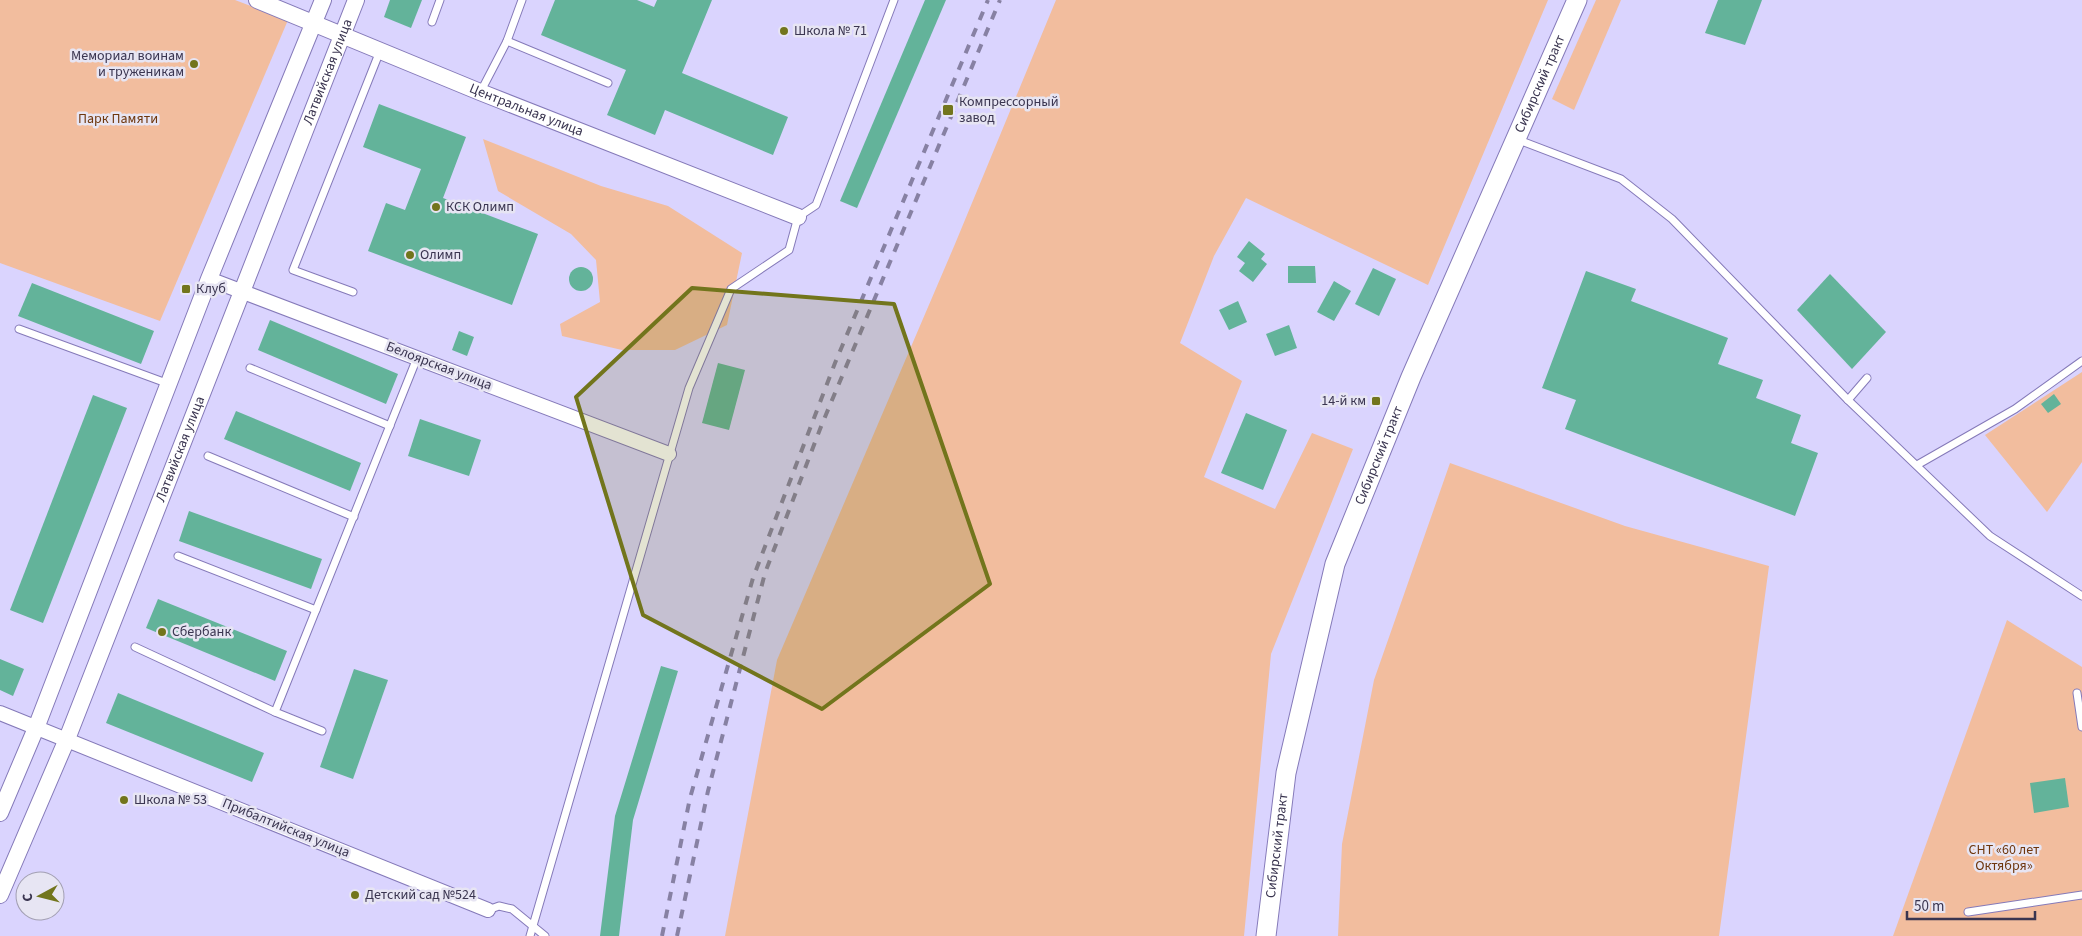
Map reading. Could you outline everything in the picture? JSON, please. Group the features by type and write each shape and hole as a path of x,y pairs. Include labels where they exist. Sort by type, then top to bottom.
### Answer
{"main road":[{"name":"Сибирский тракт","path":"1266,936 1286,773 1335,564 1411,377 1576,0"}],"street":[{"name":"Центральная улица","path":"257,0 480,92 798,218"},
{"path":"0,813 36,728 209,279 323,0"},
{"name":"Латвийская улица","path":"0,895 67,739 356,0"},
{"name":"Белоярская улица","path":"209,279 669,454"},
{"name":"Прибалтийская улица","path":"0,713 488,910"}],"lane":[{"path":"432,22 440,0"},
{"path":"480,92 507,41 522,0"},
{"path":"530,936 669,454 690,388 731,288 788,250 798,218 816,205 894,0"},
{"path":"507,41 608,83"},
{"path":"353,292 294,270 380,51"},
{"path":"1515,139 1622,179 1672,219 1848,400 1990,536 2082,596"},
{"path":"19,329 169,384"},
{"path":"275,712 417,358"},
{"path":"1917,465 2015,409 2082,361"},
{"path":"250,368 390,426"},
{"path":"1848,400 1867,378"},
{"path":"208,456 354,517"},
{"path":"178,556 316,610"},
{"path":"135,647 275,712 322,731"},
{"path":"2077,693 2082,727"},
{"path":"1968,912 2082,896"},
{"path":"488,910 499,906 512,909 545,936"}],"highlighted area":[{"path":"692,288 894,304 990,584 822,709 643,615 576,397"}],"green space":[{"name":"Парк Памяти","path":"0,0 235,0 288,20 160,321 0,263"},
{"path":"1056,0 1548,0 1428,285 1246,198 1214,256 1180,343 1242,381 1204,477 1275,509 1312,433 1353,449 1271,654 1244,936 725,936 777,660 955,244"},
{"path":"1596,0 1621,0 1574,110 1552,99"},
{"path":"483,139 601,186 668,206 742,253 727,325 675,350 622,350 562,336 560,324 600,302 596,260 571,234 498,191"},
{"path":"2082,372 2082,462 2047,512 1985,435"},
{"path":"1450,463 1625,526 1769,566 1719,936 1338,936 1342,844 1374,680"},
{"name":"СНТ «60 лет Октября»","path":"2007,620 2082,667 2082,936 1893,936"}],"building":[{"path":"390,0 422,0 411,28 384,17"},
{"path":"555,0 637,0 654,7 657,0 712,0 682,73 788,117 773,155 665,110 655,135 607,115 626,70 541,35"},
{"path":"925,0 946,0 857,208 840,201"},
{"path":"1718,0 1762,0 1745,45 1705,33"},
{"name":"КСК Олимп","path":"379,104 466,137 443,198 538,234 512,305 368,251 386,203 405,210 421,169 363,147"},
{"path":"1249,241 1265,254 1261,259 1267,264 1253,282 1239,271 1245,263 1237,257"},
{"path":"1288,266 1315,266 1316,283 1288,283"},
{"path":"581,267 590,270 593,279 590,288 581,291 572,288 569,279 572,270"},
{"path":"1373,268 1396,279 1379,316 1355,304"},
{"path":"1586,271 1636,289 1631,301 1728,338 1718,364 1763,380 1756,398 1801,415 1791,443 1818,453 1795,516 1565,429 1576,400 1542,388"},
{"path":"1830,274 1886,332 1852,369 1797,310"},
{"path":"1334,281 1351,291 1334,321 1317,312"},
{"path":"32,283 154,331 141,364 18,316"},
{"path":"1238,301 1247,322 1229,330 1219,310"},
{"path":"270,320 398,374 386,404 258,350"},
{"path":"1289,325 1297,348 1275,356 1266,334"},
{"path":"459,331 474,337 467,356 452,350"},
{"path":"718,363 745,370 729,430 702,423"},
{"path":"2054,394 2061,404 2048,413 2041,404"},
{"path":"93,395 127,408 43,623 10,610"},
{"path":"236,411 361,463 350,491 224,439"},
{"path":"1246,413 1287,430 1263,490 1221,473"},
{"path":"420,419 481,440 469,476 408,456"},
{"path":"189,511 322,559 311,589 179,541"},
{"path":"158,599 287,651 275,681 146,628"},
{"path":"0,659 24,669 13,696 0,690"},
{"path":"661,666 678,671 633,820 619,936 600,936 615,816"},
{"path":"354,669 388,680 353,779 320,767"},
{"path":"118,693 264,753 252,782 106,723"},
{"path":"2065,778 2069,807 2034,813 2030,783"}],"railway":[{"path":"662,936 690,798 753,578 835,363 988,0"},
{"path":"677,936 708,791 765,573 822,424 1000,0"}],"place":[{"name":"Школа № 71","path":"784,31"},
{"name":"Мемориал воинам и труженикам","path":"194,64"},
{"name":"Компрессорный завод","path":"948,110"},
{"name":"КСК Олимп","path":"436,207"},
{"name":"Олимп","path":"410,255"},
{"name":"Клуб","path":"186,289"},
{"name":"14-й км","path":"1376,401"},
{"name":"Сбербанк","path":"162,632"},
{"name":"Школа № 53","path":"124,800"},
{"name":"Детский сад №524","path":"355,895"}]}
